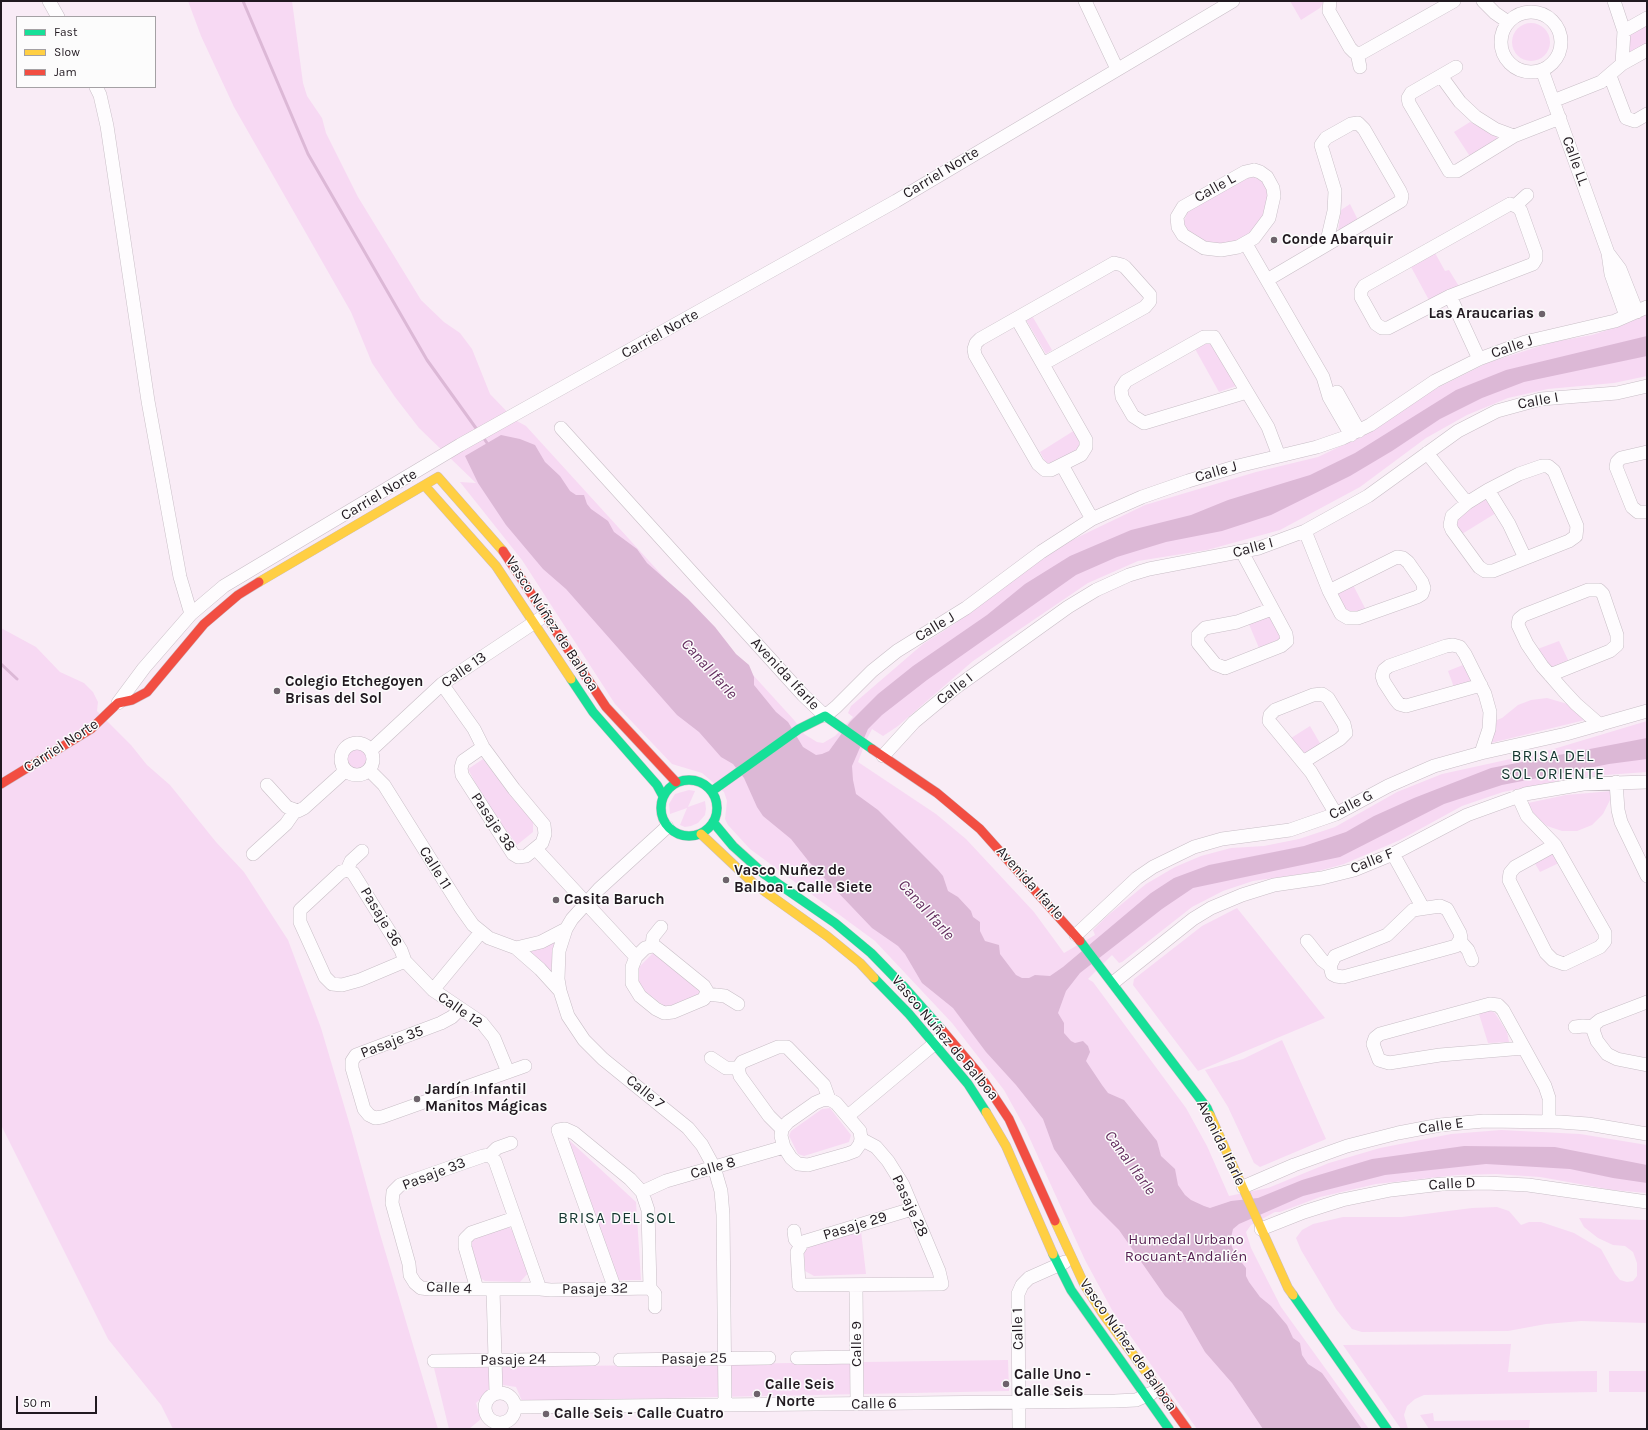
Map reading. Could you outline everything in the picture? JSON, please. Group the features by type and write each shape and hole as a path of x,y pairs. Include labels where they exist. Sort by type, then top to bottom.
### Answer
{"street":[{"path":"49,1 57,16"},
{"path":"1085,1 1117,69"},
{"name":"Carriel Norte","path":"1,784 91,729 118,703 144,668 191,614 224,586 460,445 497,426 896,201 1233,1"},
{"path":"1330,1 1329,8 1331,14 1350,48 1357,53 1363,53 1454,1"},
{"path":"1483,1 1501,19 1508,22"},
{"path":"1614,1 1624,31 1622,64"},
{"path":"1532,6 1553,21 1561,37 1560,48 1556,59 1542,70 1524,71 1513,66 1505,57 1501,39 1508,22 1516,15 1532,6"},
{"path":"1624,31 1647,18"},
{"path":"1553,101 1593,86 1610,76 1622,64 1647,50"},
{"path":"1357,53 1360,67"},
{"path":"1456,67 1411,93 1408,100 1448,171 1457,171 1514,136 1560,118"},
{"name":"Calle LL","path":"1542,70 1608,253 1620,269 1637,312"},
{"path":"1441,76 1460,102 1476,117 1494,129 1514,136"},
{"path":"1610,76 1626,118 1635,121 1647,114"},
{"path":"96,88 100,95 106,126 148,401 180,577 191,614"},
{"path":"1267,280 1397,205 1402,199 1400,191 1364,129 1358,123 1351,124 1326,138 1321,145 1320,149 1333,183 1335,196 1332,222 1326,245"},
{"name":"Calle L","path":"1254,170 1260,172 1270,182 1273,192 1273,203 1265,224 1254,238 1246,244 1230,249 1213,250 1196,244 1180,231 1177,222 1178,212 1186,204 1245,172 1254,170"},
{"path":"1516,205 1521,211 1536,253 1535,261 1531,265 1487,280 1450,296 1385,328 1376,324 1362,300 1360,294 1362,288 1507,205 1516,205 1527,195"},
{"path":"1246,244 1322,377 1336,391 1355,433"},
{"path":"1017,319 1086,440 1084,451 1051,470 1040,466 974,352 975,346 978,341 1114,263 1118,263 1125,267 1150,295 1150,301 1145,307 1043,364"},
{"path":"1450,296 1479,359"},
{"name":"Calle J","path":"825,716 832,711 872,671 897,651 966,608 1041,552 1092,519 1142,497 1182,483 1317,447 1355,433 1435,381 1479,359 1525,342 1603,324 1637,312"},
{"path":"1247,392 1148,423 1141,422 1133,416 1122,397 1120,389 1126,381 1204,337 1211,336 1218,341 1270,431 1279,456"},
{"name":"Calle I","path":"883,756 914,722 955,688 1068,607 1096,590 1129,575 1149,569 1242,552 1275,543 1305,531 1368,496 1446,438 1470,424 1511,406 1541,399 1617,393 1647,386"},
{"name":"Avenida Ifarle","path":"561,428 803,695 825,716 951,804 980,829 1079,938 1105,970 1207,1108 1280,1274 1296,1300 1387,1429"},
{"path":"1647,452 1621,458 1617,462 1616,468 1632,507 1638,512 1647,512"},
{"path":"1427,453 1467,503"},
{"path":"1062,465 1092,519"},
{"name":"Vasco Núñez de Balboa","path":"427,466 507,555 606,707 676,782"},
{"path":"1542,466 1548,466 1554,471 1577,526 1577,533 1572,540 1493,571 1485,572 1482,570 1450,524 1452,516 1467,503 1488,490 1519,474 1542,466"},
{"name":"Carriel Norte","path":"118,703 132,700 147,692 204,624 238,595 438,477"},
{"name":"Vasco Núñez de Balboa","path":"425,486 488,556 593,712 656,785 663,796"},
{"path":"1488,490 1509,524 1525,558"},
{"path":"1305,531 1329,591 1341,614 1351,619 1420,596 1424,588 1422,582 1408,562 1403,558 1397,557 1329,591"},
{"path":"1242,552 1287,636 1286,641 1283,645 1225,668 1215,664 1198,643 1198,636 1205,628 1237,622 1272,610"},
{"path":"1550,675 1610,651 1617,645 1617,635 1604,597 1599,590 1588,590 1524,615 1519,619 1518,625 1520,632 1535,656 1550,675 1576,704 1600,725"},
{"name":"Calle 13","path":"370,750 442,684 546,615"},
{"path":"1480,685 1406,706 1399,704 1395,700 1382,676 1384,670 1389,666 1453,645 1463,650 1480,685 1488,702 1490,712 1489,729 1481,753"},
{"name":"Pasaje 38","path":"442,684 474,729 483,747 514,789 544,825 544,839 536,849 523,857 518,857 513,854 462,775 461,768 463,761 483,747"},
{"path":"1304,762 1340,739 1346,733 1344,724 1328,698 1322,694 1313,695 1275,710 1269,718 1272,727 1304,762 1318,782 1336,814"},
{"name":"Calle G","path":"1079,938 1115,896 1137,878 1172,857 1194,847 1222,839 1290,830 1336,814 1414,774 1481,753 1600,725 1647,711"},
{"path":"712,791 799,729 825,716"},
{"path":"353,743 358,743 370,750 373,763 369,770 358,776 346,771 342,767 341,758 345,748 353,743"},
{"name":"Calle 11","path":"369,770 384,785 466,917 481,932 498,942 516,948 540,969 560,991"},
{"path":"253,854 286,824 295,811 304,808 346,771"},
{"path":"696,780 705,784 712,791 716,800 717,809 713,822 701,834 683,836 674,833 667,827 660,812 663,796 668,788 676,782 696,780"},
{"path":"1616,782 1619,816 1642,853 1647,876"},
{"name":"Calle F","path":"1114,982 1194,919 1226,901 1274,885 1338,874 1371,864 1461,818 1518,796 1561,787 1616,782 1647,782"},
{"path":"267,784 287,807 295,811"},
{"path":"1518,796 1527,816 1547,834 1555,845 1604,929 1606,937 1600,948 1564,964 1553,960 1546,953 1509,880 1510,873 1515,867 1555,845"},
{"name":"Vasco Núñez de Balboa","path":"713,822 733,846 764,874 835,923 859,942 901,984 986,1083 1003,1108 1072,1260 1093,1299 1186,1429"},
{"name":"Calle 7","path":"667,827 586,902 572,919 566,929 558,960 560,991 568,1016 584,1040 603,1059 688,1128 702,1145 714,1168 723,1203 725,1405"},
{"name":"Vasco Núñez de Balboa","path":"701,834 753,883 850,954 890,994 934,1044 979,1099 998,1129 1058,1265 1083,1309 1169,1429"},
{"path":"536,849 636,957"},
{"name":"Pasaje 36","path":"347,870 351,861 362,851"},
{"path":"1393,854 1422,908"},
{"name":"Pasaje 36","path":"347,870 358,878 401,950 405,961 374,975 342,985 332,984 326,980 300,922 299,914 303,906 341,872 347,870"},
{"path":"1330,966 1335,956 1387,935 1413,910 1440,906 1447,909 1460,933 1460,941 1468,950 1472,960"},
{"path":"652,946 652,937 661,928"},
{"path":"516,948 541,942 566,929"},
{"name":"Calle 12","path":"433,990 481,932"},
{"path":"1307,941 1325,964 1330,966 1336,976 1343,977 1453,947 1460,941"},
{"path":"652,946 656,947 704,986 707,994 701,1001 673,1012 660,1012 640,996 634,988 631,972 636,957 645,948 652,946"},
{"name":"Calle 12","path":"405,961 433,990 475,1018 488,1030 498,1046 508,1072"},
{"path":"707,994 725,996 738,1004"},
{"path":"1647,1002 1603,1018 1597,1022 1594,1027 1595,1037 1606,1054 1617,1059 1647,1065"},
{"path":"1524,1048 1447,1054 1389,1063 1379,1060 1373,1044 1375,1038 1380,1034 1494,1004 1498,1005 1503,1010 1524,1048 1548,1092 1549,1121"},
{"name":"Pasaje 35","path":"460,1009 452,1017 441,1023 356,1055 352,1061 352,1068 366,1112 372,1117 382,1117 525,1066"},
{"path":"1575,1027 1594,1027"},
{"path":"848,1116 945,1034"},
{"path":"782,1129 772,1120 740,1076 738,1068 742,1062 778,1047 787,1047 824,1085 829,1099"},
{"path":"711,1058 726,1068 738,1068"},
{"path":"829,1099 836,1103 848,1116 860,1131 861,1139 858,1148 851,1153 808,1165 794,1161 784,1147 781,1136 782,1129 788,1122 815,1103 829,1099"},
{"name":"Calle E","path":"1244,1190 1319,1155 1398,1133 1462,1123 1549,1121 1588,1124 1647,1134"},
{"path":"615,1289 558,1130 565,1129 574,1133 635,1183 642,1192 648,1210 650,1288 654,1294 655,1307"},
{"name":"Pasaje 28","path":"856,1285 942,1284 939,1271 912,1209 908,1196 888,1161 876,1146 861,1139"},
{"name":"Pasaje 33","path":"410,1275 409,1264 392,1203 393,1192 400,1185 483,1156 490,1156 497,1148 511,1143"},
{"name":"Calle 8","path":"642,1192 660,1183 784,1147"},
{"path":"490,1156 495,1161 540,1289"},
{"name":"Calle D","path":"1260,1227 1342,1200 1391,1190 1442,1184 1486,1183 1528,1185 1647,1202"},
{"name":"Pasaje 29","path":"800,1245 807,1240 912,1209"},
{"path":"477,1289 465,1247 465,1239 472,1233 516,1218"},
{"path":"794,1231 795,1239 800,1245 797,1252 799,1285 856,1285"},
{"name":"Calle 1","path":"1019,1429 1018,1294 1022,1285 1029,1278 1072,1260"},
{"name":"Calle 4","path":"410,1275 418,1286 426,1289 540,1289"},
{"name":"Calle 9","path":"856,1285 857,1404"},
{"name":"Pasaje 32","path":"540,1289 650,1288"},
{"name":"Calle 4","path":"493,1289 496,1393"},
{"path":"797,1358 857,1357"},
{"name":"Pasaje 25","path":"620,1360 769,1358"},
{"name":"Pasaje 24","path":"434,1361 593,1359"},
{"name":"Calle 6","path":"516,1407 1122,1401 1146,1397 1158,1389"},
{"path":"496,1393 508,1394 514,1399 516,1407 511,1419 499,1426 489,1418 485,1409 488,1399 496,1393"}],"green space":[{"name":"Humedal Urbano Rocuant-Andalién","path":"188,1 292,1 303,83 307,96 322,118 326,133 358,197 421,300 444,322 460,333 472,349 490,394 515,420 526,426 794,720 804,734 817,742 823,743 835,736 853,717 848,713 851,706 923,644 953,625 1028,568 1072,540 1145,505 1256,472 1318,457 1366,434 1431,391 1487,363 1553,342 1592,335 1623,325 1647,314 1647,376 1614,383 1548,389 1508,398 1467,415 1426,438 1360,487 1280,530 1207,550 1138,561 1088,583 973,661 898,726 883,736 872,729 858,762 936,814 966,839 1034,912 1064,953 1095,935 1093,930 1106,917 1146,884 1175,867 1201,856 1231,848 1264,846 1299,839 1335,827 1397,792 1442,774 1547,751 1647,721 1647,772 1578,777 1503,792 1462,806 1400,840 1344,864 1315,872 1253,881 1223,891 1192,907 1122,962 1119,963 1112,955 1088,979 1093,982 1186,1108 1207,1146 1229,1196 1268,1188 1329,1163 1380,1148 1451,1134 1501,1130 1580,1134 1647,1145 1647,1193 1613,1190 1540,1177 1496,1174 1457,1175 1376,1184 1320,1197 1280,1212 1275,1212 1251,1225 1246,1232 1251,1248 1281,1307 1369,1429 1197,1429 1112,1310 1085,1260 1025,1128 1004,1090 952,1023 875,941 750,849 728,825 725,819 727,801 724,792 702,773 672,764 615,704 522,560 460,482 476,483 419,428 395,397 372,363 351,312 234,107 201,36"},
{"path":"1290,1 1324,1 1320,8 1301,20"},
{"path":"1527,23 1535,23 1545,28 1549,35 1549,49 1545,56 1535,61 1527,61 1517,56 1515,53 1512,46 1512,38 1517,28 1520,26"},
{"path":"1647,23 1647,47 1628,58 1628,34"},
{"path":"1470,122 1496,135 1498,141 1471,158 1454,132"},
{"path":"1255,177 1263,182 1267,189 1268,198 1264,216 1250,234 1231,243 1214,244 1197,238 1186,229 1184,221 1188,211 1246,178"},
{"path":"1350,204 1358,220 1338,232 1341,210"},
{"path":"1434,251 1445,271 1449,270 1460,288 1430,302 1410,265"},
{"path":"1031,314 1052,350 1046,354 1025,318"},
{"path":"1210,341 1236,386 1219,392 1194,347"},
{"path":"1075,430 1080,441 1078,449 1055,463 1046,463 1040,452"},
{"path":"1484,498 1496,513 1462,534 1455,523 1458,517"},
{"path":"1352,583 1366,610 1351,614 1343,607 1337,592"},
{"path":"1271,615 1282,633 1280,639 1259,648 1248,622"},
{"path":"1,628 36,647 60,672 84,683 93,692 98,702 97,711 131,745 147,765 170,785 216,842 244,872 288,940 321,1028 438,1429 173,1429 161,1405 108,1339 1,1125"},
{"path":"1559,641 1569,662 1551,669 1535,650"},
{"path":"1461,654 1473,682 1455,690 1448,671 1463,665"},
{"path":"1547,698 1571,705 1585,720 1491,743 1497,720 1502,718 1518,705 1531,700"},
{"path":"1310,726 1321,745 1306,755 1288,740"},
{"path":"358,749 366,752 369,760 366,768 358,771 350,768 347,760 350,752"},
{"path":"483,759 514,800 533,820 533,832 517,845 487,805 468,769"},
{"path":"689,790 695,791 688,807 705,801 706,809 705,815 698,823 685,827 680,825 687,808 670,814 669,804 675,794"},
{"path":"1612,791 1610,800 1603,814 1592,825 1577,831 1562,831 1547,826 1535,816 1528,803 1566,795"},
{"path":"1553,852 1559,863 1540,872 1534,862"},
{"path":"1237,908 1325,1018 1198,1071 1133,985 1134,979 1202,926"},
{"path":"556,939 553,947 551,974 530,952 545,946"},
{"path":"653,953 702,990 702,996 668,1009 645,991 639,983 637,969"},
{"path":"1489,1010 1495,1013 1507,1032 1509,1042 1488,1043 1478,1011"},
{"path":"1282,1040 1326,1139 1260,1167 1254,1163 1228,1107 1205,1070 1243,1059"},
{"path":"830,1108 851,1135 849,1142 804,1156 798,1154 789,1136 791,1131 822,1109"},
{"path":"570,1141 636,1202 641,1280 617,1280 567,1144"},
{"path":"1497,1207 1509,1211 1521,1225 1529,1222 1541,1222 1574,1233 1601,1249 1615,1274 1620,1280 1627,1282 1633,1281 1637,1276 1637,1263 1633,1252 1625,1246 1613,1245 1598,1238 1584,1227 1579,1218 1647,1220 1647,1323 1581,1321 1546,1324 1508,1331 1362,1332 1352,1329 1336,1309 1301,1250 1296,1238 1302,1230 1313,1224 1343,1217 1402,1217 1472,1208"},
{"path":"509,1227 513,1231 529,1272 520,1282 485,1281 480,1278 471,1243 472,1239"},
{"path":"861,1231 866,1274 814,1276 805,1271 804,1251 809,1244"},
{"path":"1511,1344 1508,1372 1597,1371 1597,1392 1424,1395 1415,1399 1407,1406 1404,1415 1408,1429 1401,1429 1343,1345"},
{"path":"1008,1360 1009,1391 522,1401 516,1387 497,1384 476,1403 481,1419 469,1429 449,1429 434,1368"},
{"path":"1609,1371 1647,1371 1647,1392 1609,1392"},
{"path":"1433,1413 1434,1421 1530,1420 1529,1429 1429,1429 1420,1415"}],"water":[{"name":"Humedal Urbano Rocuant-Andalién","path":"1647,336 1647,356 1524,382 1482,398 1440,419 1392,451 1350,476 1271,515 1222,531 1166,542 1117,557 1076,575 927,680 882,715 868,729 852,766 856,794 878,810 938,870 943,876 948,891 958,897 971,911 973,917 980,922 980,931 985,941 999,945 1000,954 1016,975 1022,978 1029,978 1035,975 1050,976 1063,967 1151,893 1174,878 1209,865 1304,846 1346,832 1374,816 1414,798 1491,768 1647,738 1647,759 1609,764 1502,785 1444,804 1340,857 1193,888 1162,909 1080,973 1066,991 1058,1013 1064,1023 1064,1033 1071,1041 1075,1043 1083,1041 1088,1046 1090,1052 1086,1061 1108,1093 1124,1100 1157,1141 1161,1156 1175,1169 1178,1185 1185,1195 1191,1200 1210,1208 1231,1201 1258,1198 1302,1180 1372,1159 1464,1146 1555,1147 1647,1165 1647,1183 1570,1169 1486,1164 1385,1175 1303,1196 1239,1224 1233,1229 1230,1242 1235,1254 1246,1268 1246,1276 1249,1282 1260,1297 1271,1306 1287,1325 1293,1338 1300,1343 1302,1355 1308,1364 1322,1373 1362,1429 1263,1429 1232,1383 1205,1352 1182,1312 1165,1296 1119,1230 1093,1204 1054,1149 1043,1119 1016,1085 986,1052 953,1008 922,983 905,954 898,946 872,928 810,863 791,839 763,816 757,807 744,778 733,764 721,757 699,732 677,715 566,589 543,569 506,525 478,483 465,456 501,435 520,439 535,445 545,462 560,476 570,491 576,495 584,495 587,504 591,509 608,521 614,532 637,549 647,563 688,599 715,627 736,654 749,665 754,677 754,685 776,712 788,722 803,747 816,755 829,751 850,722 878,694 913,666 987,615 1025,584 1070,556 1131,530 1191,515 1228,500 1310,475 1355,453 1456,390 1506,370"}],"waterway":[{"path":"243,1 308,154 427,360 478,431"},
{"name":"Canal Ifarle","path":"483,437 487,443"},
{"path":"1,664 17,679"}],"traffic: fast":[{"path":"571,679 593,712 657,785 663,796"},
{"path":"712,791 799,729 825,716 872,749"},
{"path":"683,780 695,780 705,784 713,792 717,802 717,808 717,814 713,824 705,832 695,836 683,836 673,832 665,824 661,814 661,802 665,792 673,784 683,780"},
{"path":"713,822 733,846 764,874 835,923 871,953 905,988 942,1030"},
{"path":"1080,941 1207,1108 1210,1115"},
{"path":"874,978 909,1014 968,1084 986,1112"},
{"path":"1053,1254 1071,1290 1169,1429"},
{"path":"1293,1295 1387,1429"}],"traffic: slow":[{"path":"259,582 438,477 503,551"},
{"path":"425,486 496,566 571,679"},
{"path":"701,834 753,883 827,936 860,963 874,978"},
{"path":"986,1112 1006,1146 1053,1254"},
{"path":"1210,1115 1288,1288 1293,1295"},
{"path":"1055,1221 1084,1284 1103,1314 1149,1376"}],"traffic: jam":[{"path":"503,551 606,707 676,782"},
{"path":"1,784 91,729 118,703 132,700 147,692 204,624 238,595 259,582"},
{"path":"872,749 937,793 980,829 1080,941"},
{"path":"942,1030 979,1074 1009,1119 1055,1221"},
{"path":"1149,1376 1187,1429"}],"place":[{"name":"Conde Abarquir","path":"1274,240"},
{"name":"Las Araucarias","path":"1542,314"},
{"name":"Colegio Etchegoyen Brisas del Sol","path":"277,691"},
{"name":"Vasco Nuñez de Balboa - Calle Siete","path":"726,880"},
{"name":"Casita Baruch","path":"556,900"},
{"name":"Jardín Infantil Manitos Mágicas","path":"417,1099"},
{"name":"Calle Uno - Calle Seis","path":"1006,1384"},
{"name":"Calle Seis / Norte","path":"757,1394"},
{"name":"Calle Seis - Calle Cuatro","path":"546,1414"}],"district":[{"name":"BRISA DEL SOL ORIENTE","path":"1553,765"},
{"name":"BRISA DEL SOL","path":"617,1218"}]}
